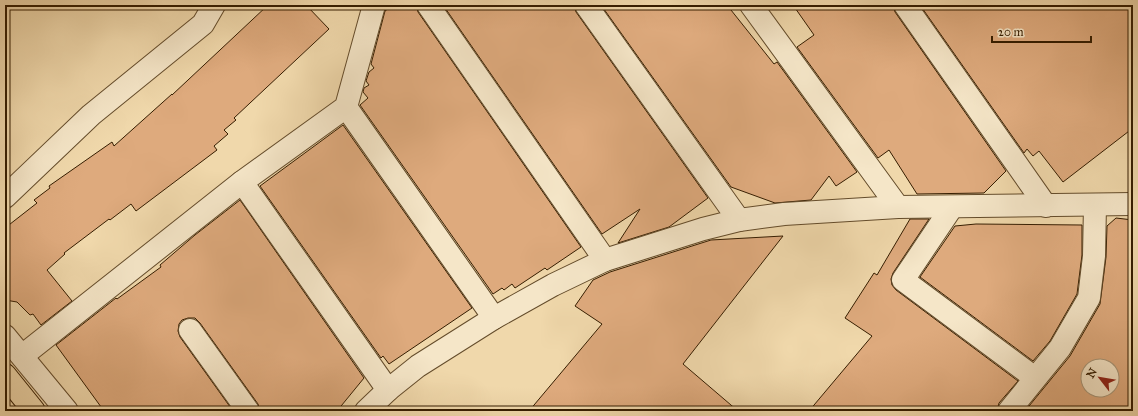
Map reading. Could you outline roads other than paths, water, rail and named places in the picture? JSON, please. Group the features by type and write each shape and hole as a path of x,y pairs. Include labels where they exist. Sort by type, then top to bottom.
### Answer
{"main road":[{"path":"5,375 34,411"}],"street":[{"path":"5,197 91,116 203,24 214,5"},
{"path":"22,356 242,182 346,107 374,5"},
{"path":"428,5 605,260"},
{"path":"586,5 739,220"},
{"path":"751,5 898,207"},
{"path":"905,5 1046,206"},
{"path":"346,107 494,318"},
{"path":"242,182 388,390"},
{"path":"366,411 388,390 418,366 494,318 553,285 605,260 703,229 739,220 784,214 898,207 1133,204"},
{"path":"1009,411 1060,348 1089,298 1094,256 1095,205"},
{"path":"952,207 903,280 1035,378"},
{"path":"190,330 248,411"},
{"path":"5,336 67,411"}]}
